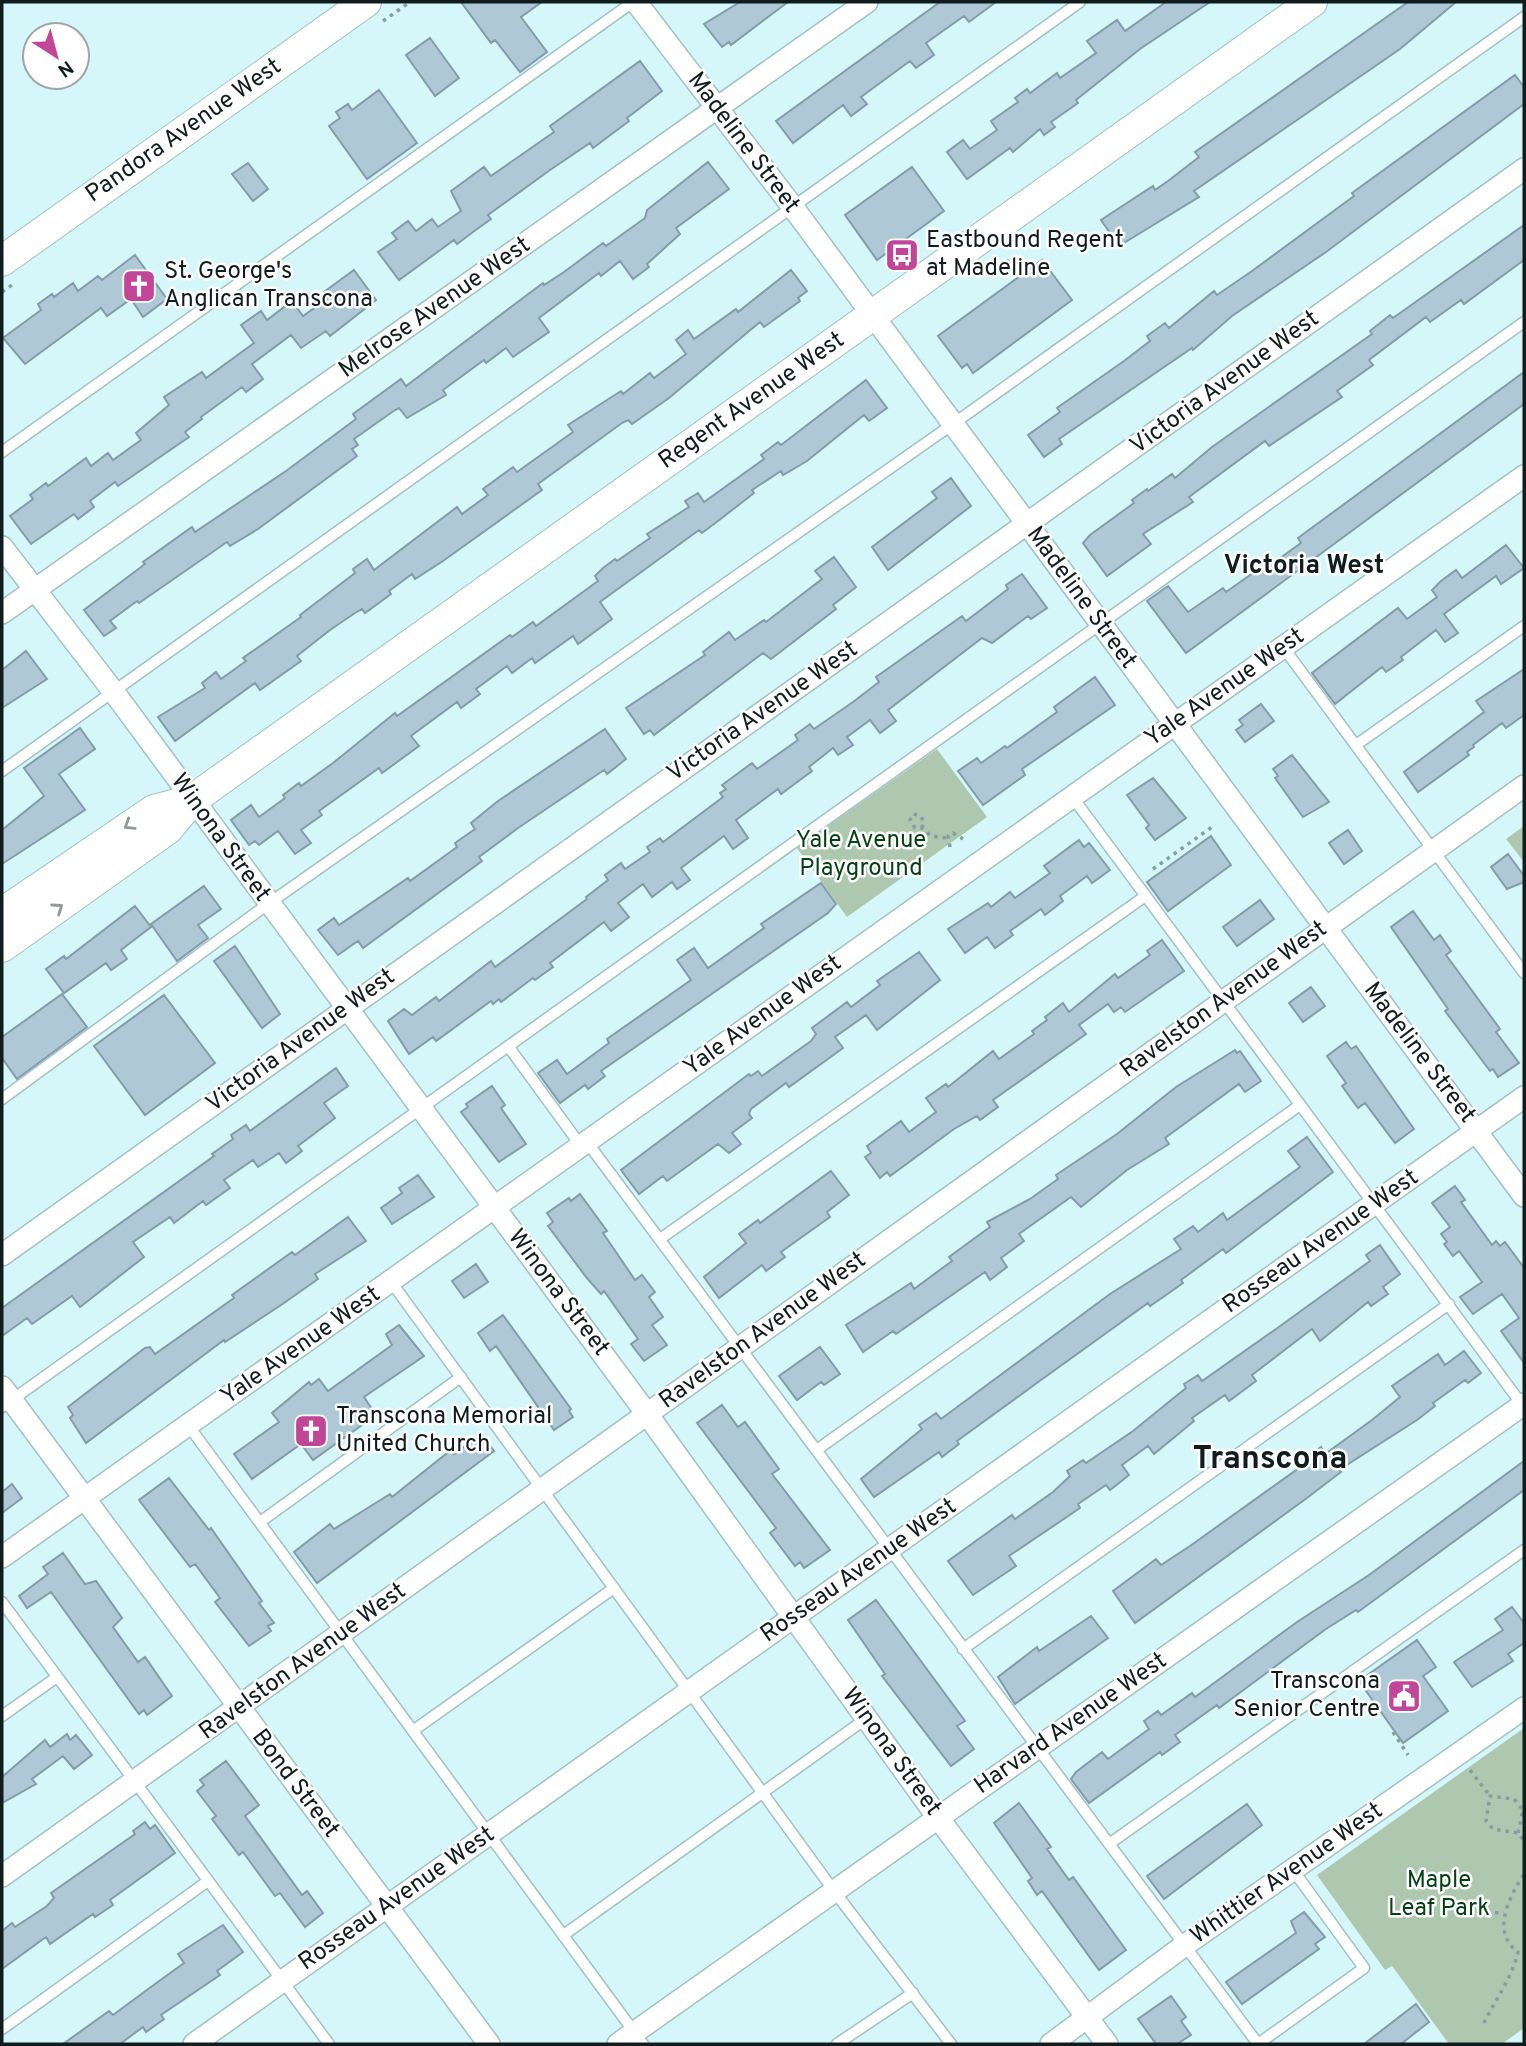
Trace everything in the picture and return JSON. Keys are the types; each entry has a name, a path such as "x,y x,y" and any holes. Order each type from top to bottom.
{"main road":[{"name":"Pandora Avenue West","path":"2,261 366,2"},
{"name":"Regent Avenue West","path":"2,947 168,829 192,800 1312,2"},
{"name":"Regent Avenue West","path":"2,913 153,810 192,800"}],"street":[{"name":"Madeline Street","path":"634,2 792,206 1524,1196"},
{"name":"Melrose Avenue West","path":"2,613 867,2"},
{"name":"Victoria Avenue West","path":"2,1255 1524,169"},
{"name":"Yale Avenue West","path":"2,1557 392,1283 1070,795 1524,476"},
{"name":"Winona Street","path":"2,547 113,691 345,1009 647,1414 939,1819 1107,2044"},
{"name":"Ravelston Avenue West","path":"2,1876 1524,786"},
{"name":"Rosseau Avenue West","path":"194,2044 1524,1097"},
{"name":"Bond Street","path":"5,1398 489,2044"},
{"name":"Harvard Avenue West","path":"632,2040 834,1891 1524,1406"},
{"name":"Whittier Avenue West","path":"1051,2044 1185,1945 1524,1708"}],"lane":[{"path":"2,452 634,2"},
{"path":"2,771 1080,2"},
{"path":"2,1099 268,904 953,424 1524,17"},
{"path":"5,1398 420,1109 1524,323"},
{"path":"1356,746 1524,626"},
{"path":"1283,647 1524,972"},
{"path":"1070,795 1524,1406"},
{"path":"660,1239 1144,897"},
{"path":"508,1046 660,1239 818,1449 889,1549 1258,2044 1364,1968 1293,1870"},
{"path":"818,1449 1300,1105"},
{"path":"392,1283 834,1891 951,2044"},
{"path":"963,1648 1449,1304"},
{"path":"260,1522 461,1377"},
{"path":"188,1425 565,1934 632,2040"},
{"path":"1109,1844 1524,1550"},
{"path":"414,1730 614,1588"},
{"path":"2,1602 330,2044"},
{"path":"2,1716 57,1677"},
{"path":"565,1934 867,1718"},
{"path":"2,2029 208,1881"},
{"path":"837,2044 913,1993"}],"path":[{"path":"1007,260 1018,277"},
{"path":"922,828 924,821 919,815 913,814 910,821 915,828 922,828 931,836 947,838 953,833 962,839"},
{"path":"1153,869 1212,827"},
{"path":"947,838 950,847"},
{"path":"1393,1732 1408,1755"},
{"path":"1458,1755 1490,1796 1514,1799 1523,1810 1518,1833"},
{"path":"1490,1796 1486,1821 1493,1829 1518,1833 1524,1841"},
{"path":"1518,1952 1512,1948 1505,1930 1503,1913 1524,1874"},
{"path":"1478,1912 1503,1913"},
{"path":"1484,2024 1500,1990 1514,1971 1518,1952 1524,1947"}],"green space":[{"name":"Yale Avenue Playground","path":"937,749 987,817 847,917 797,848"},
{"path":"1524,826 1524,862 1506,839"},
{"name":"Maple Leaf Park","path":"1524,1728 1524,2028 1502,2044 1449,2044 1392,1966 1385,1970 1317,1875"}],"building":[{"path":"461,2 542,2 521,17 547,52 520,72 495,40 491,43"},
{"path":"740,2 788,2 731,45 729,42 722,47 704,24"},
{"path":"940,2 996,2 969,22 964,16 926,43 934,55 916,68 910,61 861,97 867,104 851,116 843,105 793,143 776,121"},
{"path":"1166,2 1210,2 1140,49 1076,100 1078,103 1051,122 1055,127 1044,135 1040,129 1013,152 1010,148 967,179 947,152 963,140 970,149 997,130 991,121 1018,102 1015,98 1027,89 1030,93 1057,73 1060,78 1096,53 1087,41 1117,20 1125,31"},
{"path":"1408,2 1456,2 1400,49 1194,191 1199,197 1119,246 1101,220 1153,186 1155,190 1168,181 1199,157 1195,152"},
{"path":"430,38 459,78 435,96 406,55"},
{"path":"640,61 662,91 627,118 629,121 593,148 590,143 550,170 488,215 491,219 457,244 454,240 399,280 378,252 397,239 392,233 408,221 416,231 432,219 438,227 461,211 451,191 484,167 491,176 554,132 550,126"},
{"path":"1515,75 1524,87 1524,104 1326,252 1232,316 1193,350 1192,348 1059,439 1062,444 1044,457 1028,435 1060,412 1057,408 1150,341 1147,336 1165,323 1169,328 1214,291 1217,295 1252,271 1354,196 1352,193"},
{"path":"379,90 417,143 367,179 329,126 340,118 336,112 348,104 352,110"},
{"path":"708,162 729,189 676,228 680,234 647,264 649,267 633,279 620,261 601,276 599,273 539,318 549,332 513,357 506,348 486,363 484,360 443,390 446,395 407,418 399,408 395,410 354,439 358,445 352,449 357,456 258,529 230,546 227,542 139,603 137,601 110,621 116,628 104,636 84,610 145,564 143,562 192,527 195,532 286,471 356,419 353,414 401,379 406,386 543,283 544,285 564,272 603,243 606,246 645,218 647,210"},
{"path":"248,163 268,189 253,201 232,174"},
{"path":"912,167 944,211 877,260 845,215"},
{"path":"1524,225 1524,260 1464,304 1461,300 1430,322 1426,317 1369,360 1373,365 1337,391 1342,397 1269,446 1265,441 1189,497 1193,502 1143,534 1151,544 1107,576 1083,543 1090,535 1134,503 1132,500 1147,489 1148,491 1172,474 1175,478 1212,447 1372,334 1370,331 1390,315 1393,318"},
{"path":"135,255 167,299 143,317 131,299 107,316 101,308 25,364 3,338 41,310 38,304 52,294 54,297 73,283 78,291 98,276 102,280"},
{"path":"1042,260 1072,300 973,373 967,364 962,368 938,336"},
{"path":"354,270 376,300 330,336 326,331 301,348 291,335 252,364 263,379 246,392 242,387 185,432 189,437 118,486 115,482 90,501 94,507 78,519 74,514 31,544 10,516 33,499 30,495 46,483 48,486 86,458 91,466 108,453 113,460 141,440 136,433 169,405 164,397 202,372 206,378 254,343 241,325 261,311 267,320 292,301 303,316 328,298 324,292"},
{"path":"791,270 807,291 798,298 800,301 764,327 760,322 669,398 632,424 628,420 622,423 538,484 542,490 443,561 415,579 412,574 365,613 362,609 330,630 297,656 301,661 260,690 255,683 175,741 158,717 205,688 202,683 216,672 221,679 246,661 243,658 301,617 300,615 355,573 353,569 367,559 374,570 457,507 462,514 488,495 483,489 513,467 517,472 573,432 568,425 621,391 623,394 650,373 654,378 686,354 676,340 688,330 694,339 736,309 738,312"},
{"path":"1524,372 1524,404 1186,653 1147,601 1168,586 1188,612 1223,588 1226,592 1256,571 1258,574 1301,543 1298,538"},
{"path":"866,380 887,408 869,421 864,415 807,461 783,475 781,471 752,490 754,493 702,533 699,530 600,602 612,619 578,644 573,636 535,663 532,658 512,673 507,666 476,689 480,694 461,708 457,702 411,736 419,746 382,773 379,768 319,811 322,815 301,830 311,843 295,854 278,831 259,845 255,841 249,845 231,820 251,805 259,817 285,798 283,795 299,783 301,786 333,763 395,713 397,716 510,635 512,637 533,622 536,626 598,581 595,576 603,568 650,538 647,534 689,507 685,501 698,493 704,502 764,459 761,455 778,442 781,445"},
{"path":"951,478 971,506 888,570 872,547 937,498 932,492"},
{"path":"1506,545 1524,568 1501,584 1496,576 1444,614 1458,633 1445,642 1436,630 1401,657 1403,660 1386,672 1382,667 1335,704 1312,673 1398,608 1407,619 1437,597 1432,590 1441,581 1456,570 1462,578"},
{"path":"834,557 856,587 833,605 836,609 771,659 763,653 654,735 650,730 644,734 626,708 705,655 703,652 729,632 735,640 764,620 766,622 822,579 815,571"},
{"path":"1022,574 1047,608 1031,619 1028,616 992,643 982,638 888,710 896,721 880,733 870,720 847,737 853,745 838,755 833,748 809,767 812,771 781,794 778,789 736,820 748,838 733,849 724,836 681,868 690,880 677,889 672,882 652,897 643,884 618,903 629,917 611,931 604,922 550,963 553,967 535,980 533,978 501,1002 499,999 493,1004 491,1001 436,1041 433,1037 409,1054 388,1021 404,1009 412,1015 436,997 439,1001 491,961 495,967 587,899 586,897 608,880 605,875 621,863 625,869 650,852 647,847 660,838 663,842 723,797 720,793 726,789 722,785 752,763 757,769 798,740 795,735 810,724 814,729 853,702 879,682 876,677 962,616 966,621 1008,589 1006,585"},
{"path":"26,651 47,679 2,708 2,670"},
{"path":"1524,669 1524,715 1506,728 1502,723 1473,745 1467,752 1469,755 1418,792 1404,772 1484,712 1476,701"},
{"path":"1095,677 1115,705 1022,769 1025,775 983,805 958,771 977,758 981,763 1005,746 1007,748 1057,712 1054,707"},
{"path":"1261,704 1274,721 1245,742 1236,730 1243,725 1239,720"},
{"path":"80,728 95,749 59,774 85,810 2,864 2,830 44,796 24,768"},
{"path":"605,729 626,759 607,774 604,770 518,828 479,857 482,861 363,948 358,941 338,955 318,930 334,918 339,925 408,878 410,881 457,847 455,843 475,829 471,823 498,801"},
{"path":"1292,755 1329,802 1303,817 1275,778 1278,776 1273,769"},
{"path":"1153,778 1186,818 1155,840 1146,828 1149,825 1127,795"},
{"path":"1348,830 1362,851 1344,864 1329,843"},
{"path":"1211,836 1231,865 1168,911 1147,882"},
{"path":"1079,840 1084,847 1089,843 1110,870 1092,883 1087,876 1060,896 1063,901 1058,905 1045,915 1041,909 1010,931 1013,935 995,948 987,937 965,953 948,929 988,903 991,907 1010,892 1015,898 1050,873 1044,866"},
{"path":"1508,854 1524,876 1524,882 1507,889 1491,867"},
{"path":"821,883 836,904 828,913 601,1071 605,1076 588,1089 585,1085 560,1103 538,1073 557,1060 567,1074 609,1043 607,1039 691,980 677,960 694,948 708,968 764,928 761,924"},
{"path":"204,886 221,909 198,925 208,938 177,961 151,924"},
{"path":"1260,900 1274,919 1237,946 1223,927"},
{"path":"135,906 151,927 121,950 127,959 111,970 106,963 64,993 46,969 64,956 66,959"},
{"path":"1413,911 1434,940 1440,935 1451,951 1446,955 1500,1029 1496,1032 1519,1063 1498,1077 1493,1069 1490,1071 1445,1011 1448,1009 1391,927"},
{"path":"1162,940 1184,971 1125,1012 1121,1007 1114,1012 1108,1004 1079,1025 1086,1034 993,1100 998,1107 980,1120 977,1116 954,1129 890,1176 887,1172 880,1178 865,1157 871,1153 867,1146 901,1121 909,1132 936,1112 926,1098 946,1084 948,1087 993,1051 999,1059 1034,1034 1032,1031 1047,1020 1045,1017 1063,1003 1069,1012 1115,974 1118,978 1150,955 1147,951"},
{"path":"235,946 280,1014 262,1028 214,961"},
{"path":"919,952 940,980 877,1030 866,1015 835,1037 843,1048 789,1087 786,1083 751,1109 749,1114 752,1118 732,1133 741,1144 729,1153 718,1144 667,1181 663,1176 639,1194 621,1170 749,1074 751,1076 758,1071 762,1076 811,1041 816,1034 812,1028 847,1002 851,1007 880,985 877,981"},
{"path":"1311,987 1325,1006 1303,1022 1289,1003"},
{"path":"62,994 87,1027 17,1079 2,1058 2,1037"},
{"path":"164,995 215,1063 145,1115 94,1046"},
{"path":"1346,1042 1351,1049 1356,1046 1414,1129 1395,1143 1365,1103 1358,1108 1342,1086 1346,1083 1327,1056"},
{"path":"1235,1050 1237,1053 1240,1051 1261,1081 1245,1092 1239,1084 1165,1138 1169,1144 1127,1170 1081,1207 1071,1197 1019,1234 1024,1241 1001,1258 1007,1267 990,1280 985,1272 896,1334 893,1331 863,1352 846,1325 911,1283 914,1289 952,1261 949,1257 990,1227 987,1222 1030,1199 1058,1179 1056,1175 1117,1134 1176,1087"},
{"path":"336,1068 348,1086 324,1103 335,1118 298,1146 302,1151 286,1163 279,1153 258,1167 253,1160 224,1180 230,1188 206,1205 203,1201 174,1223 170,1217 133,1242 144,1257 80,1307 72,1296 32,1324 27,1318 2,1336 2,1308 214,1156 212,1154 233,1139 231,1135 246,1125 250,1131"},
{"path":"492,1086 505,1105 501,1108 526,1144 499,1162 461,1112 468,1107 466,1104"},
{"path":"1307,1137 1333,1172 1226,1253 1223,1249 1181,1280 1183,1283 1150,1306 1148,1303 957,1441 959,1444 942,1457 939,1452 874,1497 861,1479 922,1429 919,1425 936,1413 941,1419 1110,1294 1181,1249 1174,1239 1193,1226 1198,1232 1223,1213 1227,1220 1300,1167 1288,1151"},
{"path":"831,1171 849,1195 827,1212 830,1217 781,1252 785,1257 766,1271 762,1265 719,1298 704,1277 746,1243 739,1234 758,1220 760,1223"},
{"path":"418,1175 434,1197 392,1224 381,1208 402,1193 399,1188"},
{"path":"1455,1186 1465,1200 1461,1202 1492,1245 1496,1241 1500,1246 1505,1242 1524,1268 1524,1363 1501,1331 1519,1318 1502,1294 1473,1314 1460,1297 1482,1282 1459,1251 1453,1256 1444,1244 1447,1242 1441,1234 1450,1227 1432,1203"},
{"path":"580,1194 607,1231 603,1233 635,1280 642,1275 655,1292 649,1297 663,1317 652,1325 667,1345 644,1361 631,1344 638,1339 604,1291 601,1294 586,1277 548,1226 553,1222 547,1213"},
{"path":"348,1217 366,1241 315,1274 318,1279 225,1342 224,1340 86,1443 70,1418 73,1415 68,1407 145,1348 150,1347 155,1354 234,1298 232,1295 292,1252 295,1255"},
{"path":"1380,1245 1400,1274 1383,1287 1388,1294 1371,1306 1368,1302 1320,1341 1312,1329 1252,1375 1256,1381 1229,1401 1225,1395 1192,1418 1194,1421 1154,1454 1148,1446 1122,1465 1129,1475 1110,1490 1106,1485 1078,1504 1080,1508 1009,1556 1016,1566 973,1595 948,1561 1012,1515 1015,1519 1053,1492 1070,1476 1067,1471 1083,1460 1086,1463 1133,1431 1186,1388 1184,1384 1198,1375 1202,1381 1370,1261 1366,1255"},
{"path":"476,1264 488,1282 464,1298 452,1281"},
{"path":"503,1315 571,1409 569,1411 573,1417 554,1430 496,1346 490,1351 478,1333"},
{"name":"Transcona Memorial United Church","path":"399,1325 424,1356 364,1397 376,1415 313,1460 301,1444 252,1479 234,1454 279,1422 272,1413 309,1382 311,1385 319,1379 328,1391 392,1345 386,1334"},
{"path":"820,1347 840,1374 824,1385 821,1382 797,1400 779,1376"},
{"path":"1464,1351 1481,1373 1468,1383 1465,1380 1433,1403 1435,1406 1417,1420 1339,1470 1341,1472 1307,1498 1135,1623 1113,1591 1156,1559 1161,1565 1190,1546 1310,1460 1307,1457 1321,1447 1325,1454 1372,1420 1400,1397 1392,1386 1438,1354 1445,1365"},
{"path":"722,1405 738,1427 745,1422 779,1469 772,1474 830,1550 804,1568 800,1562 795,1566 770,1533 776,1528 697,1423"},
{"path":"482,1434 494,1451 317,1583 294,1552 330,1524 334,1529 390,1494 392,1497 451,1450 454,1454"},
{"path":"1524,1461 1524,1490 1358,1612 1356,1610 1326,1629 1219,1708 1217,1705 1175,1735 1180,1742 1162,1755 1160,1752 1089,1803 1071,1779 1102,1752 1108,1759 1149,1729 1144,1721 1158,1711 1161,1715 1192,1693 1195,1697 1297,1622 1369,1575"},
{"path":"169,1478 209,1530 211,1528 262,1601 259,1603 274,1623 268,1626 271,1631 249,1646 215,1602 220,1598 195,1564 190,1567 139,1500"},
{"path":"12,1484 22,1498 2,1513 2,1492"},
{"path":"63,1553 85,1584 96,1581 122,1618 113,1627 138,1662 145,1657 172,1696 147,1715 144,1710 139,1714 51,1592 27,1608 19,1596 48,1574 43,1567"},
{"path":"876,1600 965,1721 957,1726 974,1749 951,1766 882,1676 885,1674 848,1620"},
{"path":"1512,1607 1524,1623 1524,1643 1508,1654 1513,1661 1472,1687 1454,1662 1503,1630 1495,1619"},
{"path":"1091,1616 1108,1638 1015,1704 998,1677 1037,1647 1039,1651"},
{"name":"Transcona Senior Centre","path":"1417,1640 1436,1667 1423,1676 1448,1711 1403,1743 1359,1681"},
{"path":"67,1734 70,1740 76,1735 92,1755 74,1769 63,1756 32,1779 36,1784 2,1803 2,1777 45,1740 50,1747"},
{"path":"226,1761 259,1805 245,1816 302,1895 307,1891 323,1913 305,1927 280,1893 275,1896 243,1852 239,1855 212,1819 216,1816 197,1791 204,1785 200,1780"},
{"path":"1019,1803 1051,1847 1047,1849 1069,1880 1073,1877 1126,1950 1099,1970 1042,1891 1037,1895 1028,1881 1032,1878 994,1823"},
{"path":"1247,1804 1262,1825 1164,1899 1147,1876"},
{"path":"145,1822 150,1829 155,1825 175,1853 110,1900 113,1905 95,1917 93,1914 50,1944 46,1937 2,1969 2,1931 12,1923 15,1927 47,1906 54,1898 51,1893 135,1834 133,1831"},
{"path":"1304,1912 1325,1937 1315,1944 1319,1949 1242,2004 1226,1982 1296,1933 1291,1921"},
{"path":"223,1925 243,1952 217,1971 220,1975 161,2015 164,2019 146,2032 143,2027 120,2044 63,2044 109,2011 113,2015 184,1963 178,1954"},
{"path":"1171,1996 1186,2017 1181,2021 1191,2035 1177,2044 1156,2044 1138,2019"},
{"path":"1416,2004 1429,2022 1401,2044 1364,2044"}],"place":[{"name":"Eastbound Regent at Madeline","path":"902,255"},
{"name":"St. George's Anglican Transcona","path":"139,286"},
{"name":"Transcona Memorial United Church","path":"311,1431"},
{"name":"Transcona Senior Centre","path":"1404,1696"}],"district":[{"name":"Victoria West","path":"1304,566"},
{"name":"Transcona","path":"1270,1460"}]}
